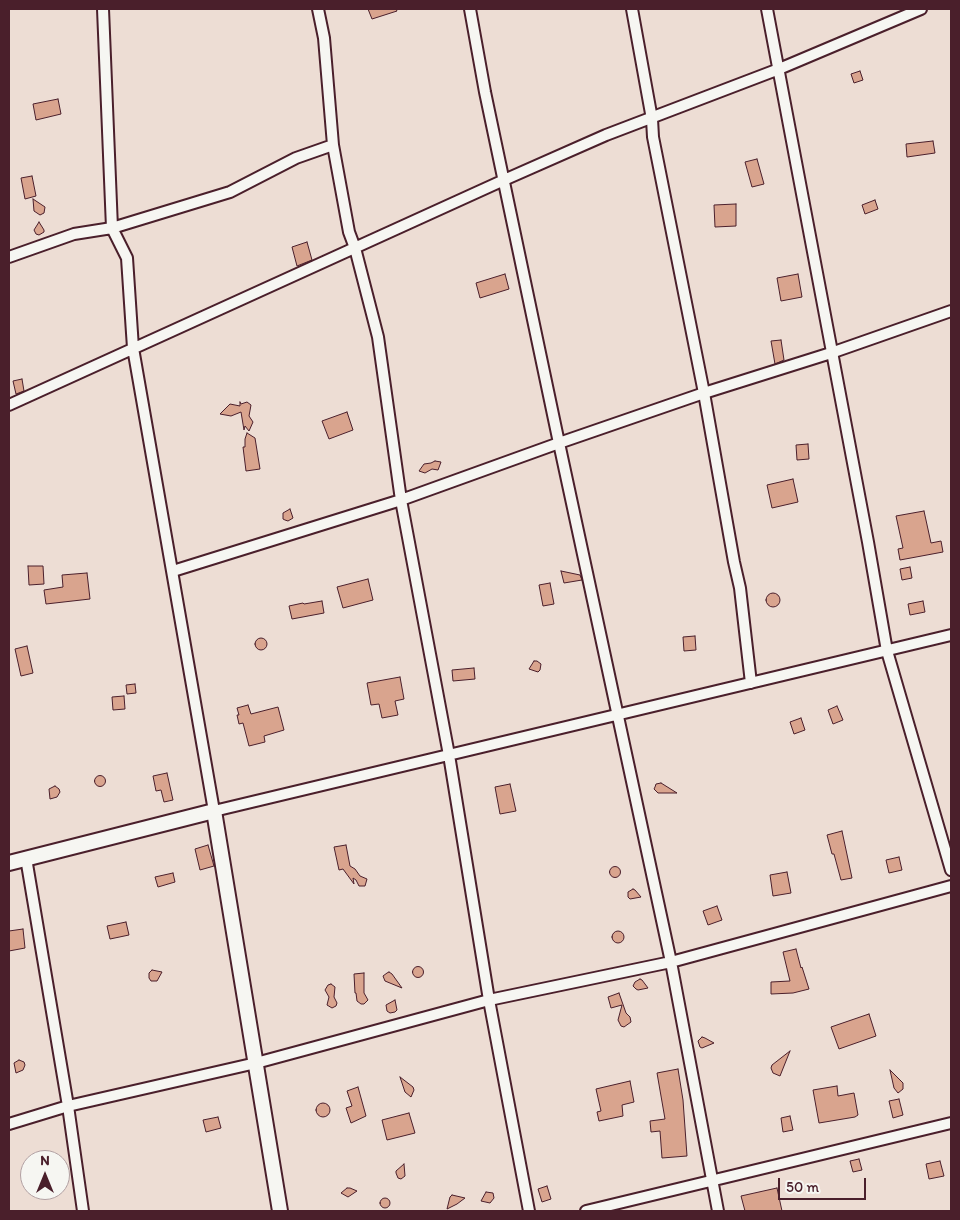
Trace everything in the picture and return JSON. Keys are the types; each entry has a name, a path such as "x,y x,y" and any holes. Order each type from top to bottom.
{"street":[{"path":"103,9 112,228 127,258 133,348 214,811 280,1211"},
{"path":"318,9 324,38 333,145 349,232 355,248 378,337 401,500 449,755 489,1000 528,1211"},
{"path":"470,9 485,92 558,443 670,962 718,1211"},
{"path":"632,9 652,119 653,137 704,393 740,588 751,683"},
{"path":"767,9 780,69 831,352 866,532 886,651 951,870"},
{"path":"9,405 606,135 780,69 921,9"},
{"path":"9,257 74,234 112,228 230,192 296,158 333,145"},
{"path":"173,571 401,500 558,443 951,311"},
{"path":"9,863 214,811 951,635"},
{"path":"26,858 84,1211"},
{"path":"9,1124 68,1106 256,1063 489,1000 670,962 951,886"},
{"path":"586,1211 951,1123"}],"building":[{"path":"368,9 396,9 397,11 372,19"},
{"path":"860,71 863,80 854,83 851,74"},
{"path":"58,99 61,114 36,120 33,104"},
{"path":"933,141 935,153 907,157 906,144"},
{"path":"757,159 764,184 752,187 745,162"},
{"path":"32,176 36,196 25,199 21,178"},
{"path":"33,199 45,207 44,213 40,215 34,211"},
{"path":"875,200 878,209 865,214 862,205"},
{"path":"736,204 736,226 715,227 714,205"},
{"path":"39,222 44,232 39,235 34,230"},
{"path":"307,242 312,260 297,266 292,247"},
{"path":"505,274 509,289 480,298 476,283"},
{"path":"798,274 802,297 781,301 777,278"},
{"path":"781,340 784,360 775,364 771,341"},
{"path":"22,379 24,391 16,394 13,381"},
{"path":"240,402 241,404 247,402 251,405 249,416 253,422 249,431 245,426 244,430 241,412 231,416 220,414 230,404 240,406"},
{"path":"347,412 353,430 329,439 322,421"},
{"path":"247,433 255,438 260,469 246,471 243,447 245,447"},
{"path":"808,444 809,459 797,460 796,445"},
{"path":"435,461 441,462 438,470 432,469 425,473 419,471 424,464"},
{"path":"793,479 798,502 772,508 767,485"},
{"path":"290,509 293,518 288,521 283,519 283,513"},
{"path":"924,511 931,543 941,541 943,552 900,560 898,549 903,548 896,516"},
{"path":"28,566 43,566 44,584 29,585"},
{"path":"910,567 912,578 902,580 900,569"},
{"path":"561,571 580,575 582,580 564,583"},
{"path":"87,573 90,599 46,604 44,590 63,587 62,575"},
{"path":"368,579 373,600 343,608 337,587"},
{"path":"550,583 554,604 543,606 539,585"},
{"path":"770,593 776,593 780,600 776,607 770,607 766,603 766,597"},
{"path":"322,601 324,613 292,619 289,606"},
{"path":"923,601 925,612 910,615 908,604"},
{"path":"695,636 696,650 684,651 683,637"},
{"path":"259,638 263,638 267,644 263,650 259,650 255,646 255,642"},
{"path":"27,646 33,673 21,676 15,649"},
{"path":"534,661 541,664 538,672 529,669"},
{"path":"474,668 475,679 453,681 452,670"},
{"path":"400,677 404,699 395,701 398,715 382,718 379,704 371,705 367,683"},
{"path":"135,684 136,693 127,694 126,685"},
{"path":"124,696 125,709 113,710 112,697"},
{"path":"248,705 251,714 278,707 284,730 264,736 265,742 249,746 243,723 239,724 237,715 239,715 237,708"},
{"path":"837,706 843,720 833,724 828,710"},
{"path":"801,718 805,730 794,734 790,722"},
{"path":"167,773 173,800 164,802 161,790 156,791 153,776"},
{"path":"100,775 106,781 100,787 94,781"},
{"path":"661,783 677,793 658,793 654,789 656,784"},
{"path":"510,784 516,811 500,814 495,787"},
{"path":"55,786 60,792 57,797 50,799 49,789"},
{"path":"842,831 852,878 841,880 827,835"},
{"path":"208,845 214,866 200,870 195,849"},
{"path":"346,845 350,866 360,876 367,879 365,886 359,886 353,878 354,884 343,869 339,870 334,847"},
{"path":"899,857 902,870 889,873 886,860"},
{"path":"613,867 617,867 620,872 619,876 613,877 610,874 610,870"},
{"path":"787,872 791,893 773,896 770,875"},
{"path":"173,873 175,882 158,887 155,877"},
{"path":"633,889 641,897 630,899 628,897 628,892"},
{"path":"717,906 722,920 708,925 703,911"},
{"path":"126,922 129,935 110,939 107,926"},
{"path":"23,929 25,948 9,951 9,931"},
{"path":"618,931 624,937 618,943 612,937"},
{"path":"796,949 809,989 793,993 771,994 771,982 790,981 783,952"},
{"path":"416,967 420,967 423,972 422,976 416,977 413,974 413,970"},
{"path":"152,970 162,972 157,981 151,981 149,978 149,973"},
{"path":"389,972 402,988 385,981 383,976"},
{"path":"364,973 364,993 368,1000 361,1004 357,1001 355,993 354,974"},
{"path":"640,979 648,988 638,990 633,986"},
{"path":"331,984 335,987 334,997 337,1003 332,1008 327,1005 329,997 325,990"},
{"path":"619,993 631,1022 624,1027 621,1026 618,1020 622,1005 611,1008 608,997"},
{"path":"395,1000 397,1010 390,1013 387,1011 386,1005"},
{"path":"869,1014 876,1036 839,1049 831,1027"},
{"path":"702,1037 714,1043 702,1048 700,1047 698,1041"},
{"path":"790,1051 780,1076 773,1073 772,1065"},
{"path":"19,1060 24,1062 25,1065 23,1070 16,1073 14,1063"},
{"path":"678,1069 683,1100 687,1156 662,1158 660,1131 651,1132 650,1121 665,1119 657,1073"},
{"path":"890,1070 903,1083 903,1089 898,1093 894,1088"},
{"path":"400,1077 413,1087 414,1090 411,1097 405,1092"},
{"path":"630,1081 634,1102 622,1105 623,1116 599,1121 597,1112 601,1111 596,1089"},
{"path":"837,1086 838,1096 854,1093 858,1115 819,1123 813,1090"},
{"path":"358,1087 366,1116 351,1123 346,1108 352,1106 347,1091"},
{"path":"899,1099 903,1115 893,1118 889,1101"},
{"path":"320,1103 326,1103 330,1110 326,1117 320,1117 316,1113 316,1107"},
{"path":"409,1113 415,1133 387,1140 382,1120"},
{"path":"790,1116 793,1130 783,1132 781,1118"},
{"path":"218,1117 221,1128 206,1132 203,1120"},
{"path":"859,1159 862,1170 853,1172 850,1161"},
{"path":"940,1161 944,1176 929,1179 926,1164"},
{"path":"404,1164 405,1176 401,1179 398,1178 396,1171"},
{"path":"547,1186 551,1199 542,1202 538,1189"},
{"path":"347,1188 357,1191 348,1197 341,1193"},
{"path":"777,1188 782,1211 745,1211 741,1196"},
{"path":"486,1192 493,1193 494,1198 490,1203 481,1201"},
{"path":"452,1195 465,1198 447,1209 450,1197"},
{"path":"383,1198 387,1198 390,1203 389,1207 383,1208 380,1205 380,1201"}]}
